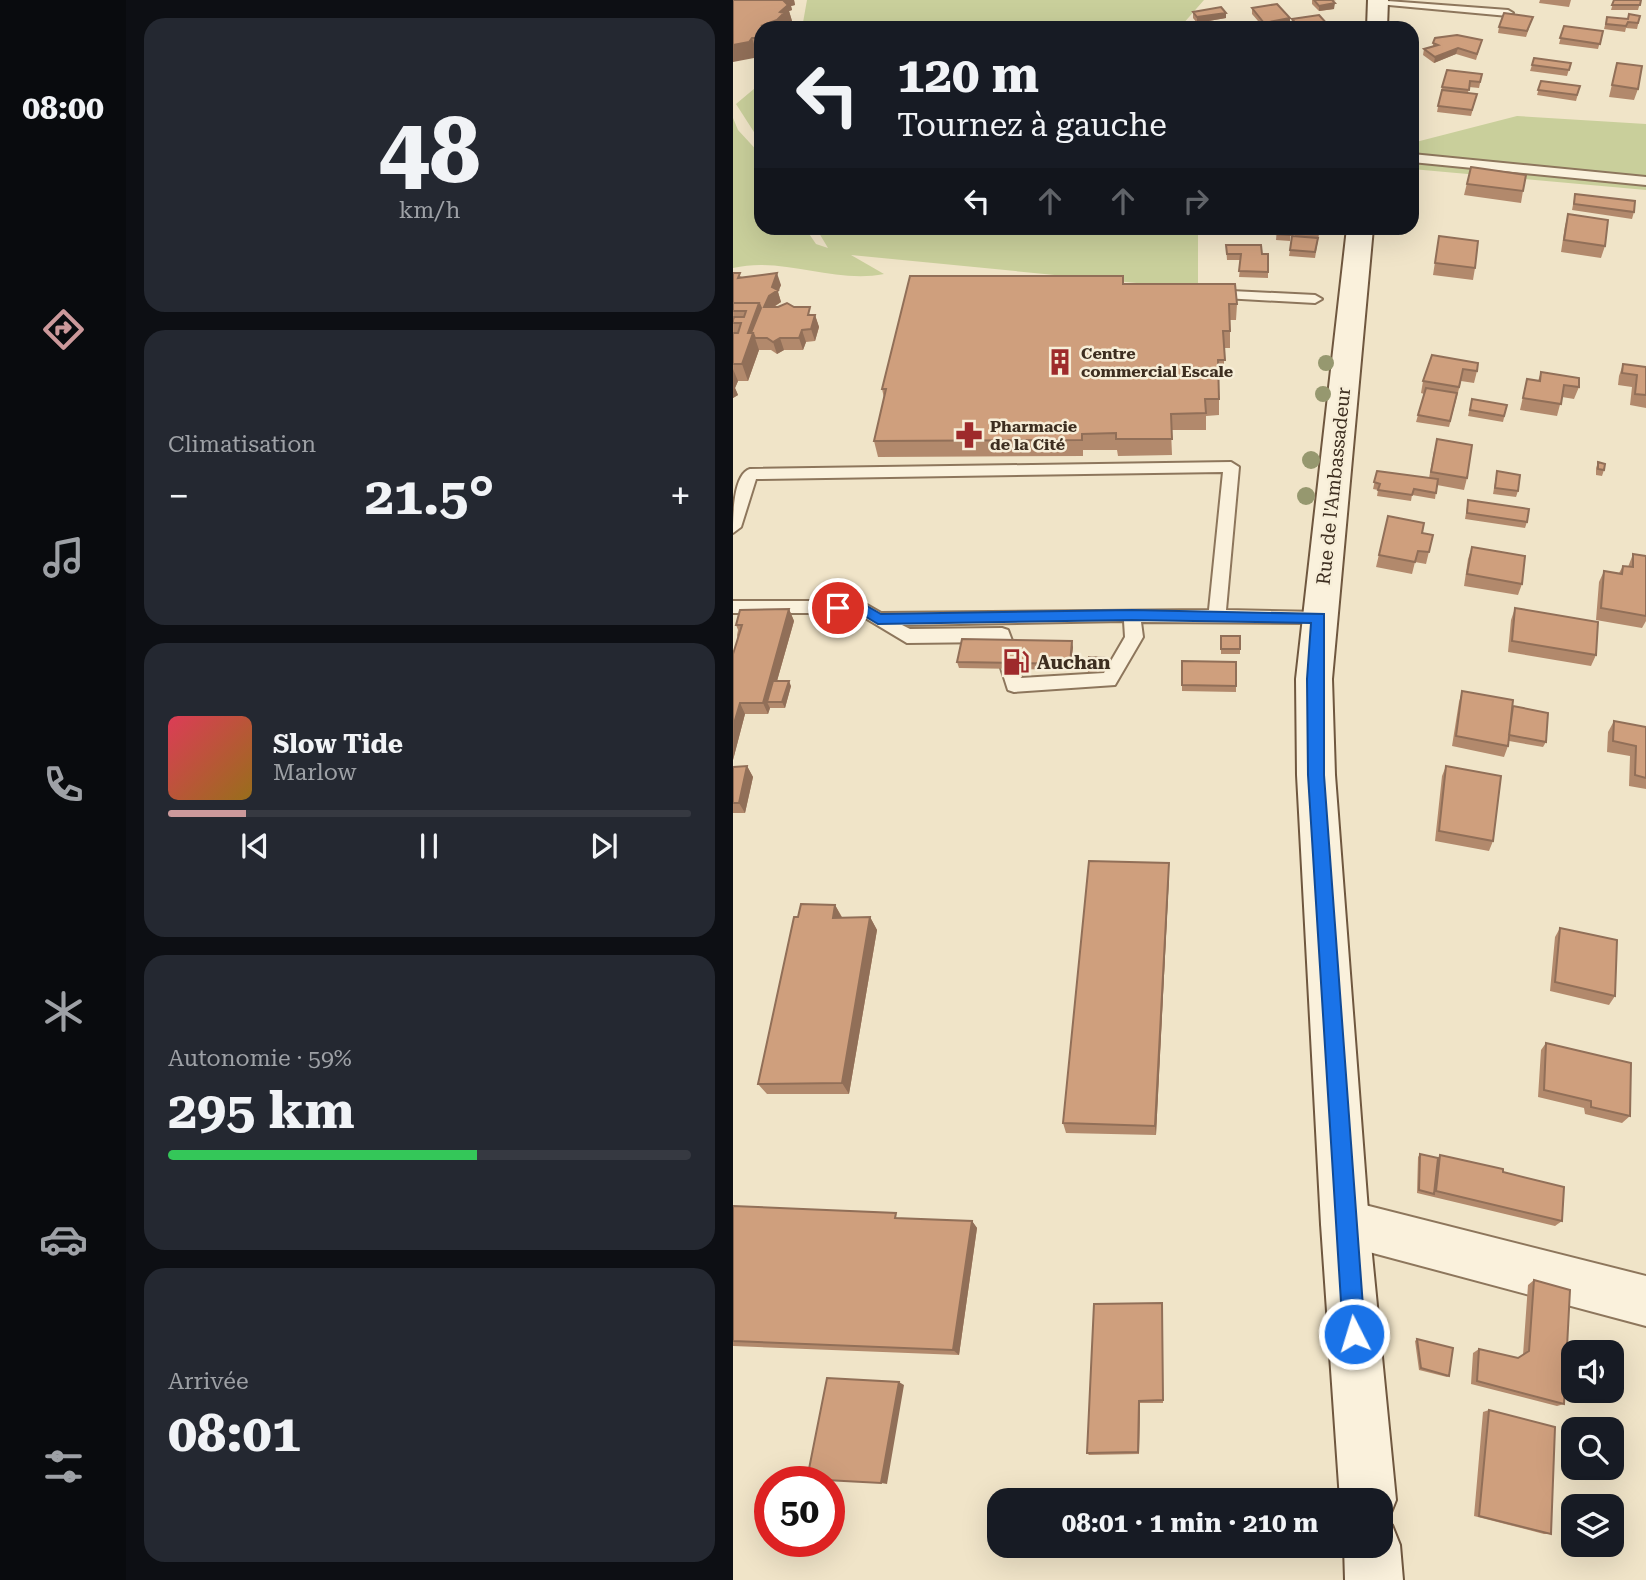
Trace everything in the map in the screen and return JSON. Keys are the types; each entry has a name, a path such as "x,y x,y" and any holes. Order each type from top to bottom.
{"main road":[{"path":"1377,21 1378,0"},
{"name":"Rue de l'Ambassadeur","path":"1359,235 1314,679 1316,775 1345,1224 1367,1488"},
{"path":"1345,1224 1646,1301"},
{"path":"1373,1558 1375,1580"}],"lane":[{"path":"1378,0 1508,13"},
{"path":"1419,159 1646,181"},
{"path":"1209,294 1315,299"},
{"path":"733,527 750,474 1231,467 1217,616"},
{"path":"733,607 860,607 907,636 1002,635 1005,646"},
{"path":"878,619 1132,615 1319,618"},
{"path":"1010,668 1015,685 1109,680 1134,637 1132,615"}],"green space":[{"path":"807,0 1204,0 1186,21 803,21"},
{"path":"754,89 754,132 736,104"},
{"path":"1517,116 1646,124 1646,190 1419,170 1419,141"},
{"path":"733,118 738,130 754,147 754,235 810,235 816,244 828,248 820,235 1198,235 1198,289 851,255 884,274 846,276 771,265 733,268"}],"building":[{"path":"733,0 783,0 788,5 780,12 784,13 777,20 754,21 754,38 749,42 733,45"},
{"path":"1314,0 1332,0 1335,3 1319,6"},
{"path":"1614,0 1641,0 1640,5 1612,5"},
{"path":"1277,4 1290,18 1262,21 1252,8"},
{"path":"1221,7 1226,13 1197,17 1193,12"},
{"path":"1504,13 1533,17 1527,31 1499,27"},
{"path":"1629,14 1640,16 1638,23 1628,22 1626,26 1606,24 1607,17 1628,19"},
{"path":"1319,15 1324,21 1294,21 1292,19"},
{"path":"1564,26 1603,31 1600,44 1560,38"},
{"path":"1457,35 1482,40 1477,54 1458,48 1435,57 1424,49 1438,45 1433,43 1435,38"},
{"path":"1534,58 1571,63 1569,70 1532,65"},
{"path":"1617,63 1642,66 1638,89 1612,85"},
{"path":"1447,70 1482,74 1480,82 1470,81 1469,90 1442,87"},
{"path":"1541,81 1580,86 1577,95 1538,90"},
{"path":"1442,90 1477,94 1472,110 1438,106"},
{"path":"1471,167 1526,175 1523,191 1467,184"},
{"path":"1575,194 1635,201 1634,212 1574,204"},
{"path":"1568,214 1608,220 1605,246 1564,240"},
{"path":"1292,236 1318,238 1315,252 1290,250"},
{"path":"1439,236 1478,241 1475,268 1435,263"},
{"path":"1226,245 1261,245 1262,254 1268,254 1268,272 1239,271 1241,254 1227,254"},
{"path":"733,273 740,273 738,278 777,273 772,287 778,290 769,296 764,307 778,307 787,303 794,307 810,307 808,315 815,315 811,329 802,330 799,338 780,338 773,342 767,338 755,338 751,333 761,308 759,303 733,303"},
{"name":"Centre commercial Escale","path":"910,276 1123,276 1123,284 1235,284 1237,304 1229,304 1230,331 1223,331 1225,360 1218,360 1219,399 1205,399 1206,413 1171,414 1172,439 1116,439 1116,433 1082,434 1082,440 874,441 886,389 882,389"},
{"path":"733,303 759,303 748,333 753,333 742,364 733,364 733,333 738,333 741,323 733,323 733,320 734,317 744,317 746,311 733,311"},
{"path":"1432,355 1478,363 1477,371 1463,369 1459,387 1423,381"},
{"path":"1623,364 1646,367 1646,395 1635,394 1637,375 1622,373"},
{"path":"1541,372 1579,378 1579,387 1564,385 1561,404 1523,398 1527,379 1540,381"},
{"path":"1426,388 1457,393 1450,421 1418,415"},
{"path":"1472,399 1507,405 1504,416 1470,410"},
{"path":"1437,439 1472,445 1467,478 1431,472"},
{"path":"1598,462 1605,464 1604,470 1598,469"},
{"path":"1377,471 1438,479 1436,493 1414,489 1412,495 1378,490 1380,484 1374,482"},
{"path":"1497,471 1520,475 1518,491 1495,488"},
{"path":"1468,500 1529,509 1527,522 1467,513"},
{"path":"1388,516 1424,523 1422,533 1433,535 1429,552 1418,551 1415,562 1379,555"},
{"path":"1472,547 1525,556 1522,584 1467,574"},
{"path":"1633,554 1646,556 1646,616 1601,608 1604,571 1622,574 1623,566 1633,567"},
{"path":"1515,608 1598,622 1596,655 1512,641"},
{"path":"789,609 763,703 740,703 733,727 733,654 742,625 736,625 740,610"},
{"path":"1221,636 1240,636 1240,649 1221,649"},
{"name":"Auchan","path":"962,639 1072,641 1070,664 957,662"},
{"path":"1089,657 1106,658 1105,666 1087,666"},
{"path":"1182,661 1236,662 1236,686 1182,685"},
{"path":"773,681 789,681 782,702 767,702"},
{"path":"1462,691 1513,700 1508,746 1456,736"},
{"path":"1513,706 1548,713 1546,742 1509,735"},
{"path":"1614,721 1646,727 1646,778 1635,775 1636,746 1613,741"},
{"path":"747,766 739,803 733,803 733,767"},
{"path":"1446,766 1501,776 1493,841 1439,831"},
{"path":"1089,861 1169,863 1155,1126 1063,1123"},
{"path":"801,904 835,905 833,918 870,917 842,1083 758,1084 794,917 798,917"},
{"path":"1560,928 1617,940 1615,996 1555,982"},
{"path":"1546,1043 1631,1063 1630,1116 1591,1107 1591,1101 1544,1090"},
{"path":"1420,1154 1438,1158 1434,1194 1419,1190"},
{"path":"1440,1155 1503,1169 1503,1172 1564,1187 1562,1221 1436,1191"},
{"path":"733,1206 896,1213 895,1218 972,1221 953,1350 733,1341"},
{"path":"1534,1280 1570,1290 1567,1340 1561,1340 1561,1403 1564,1404 1477,1381 1479,1349 1518,1358 1529,1351"},
{"path":"1162,1303 1163,1400 1139,1401 1138,1452 1087,1453 1094,1304"},
{"path":"1417,1339 1453,1348 1449,1376 1421,1368"},
{"path":"827,1378 899,1382 881,1483 845,1481 845,1466 810,1466"},
{"path":"1489,1410 1555,1427 1551,1534 1479,1516"}],"place":[{"name":"Centre commercial Escale","path":"1060,362"},
{"name":"Pharmacie de la Cité","path":"969,435"},
{"name":"Auchan","path":"1016,662"}],"route":[{"path":"838,608 860,607 878,619 1132,615 1319,618 1314,679 1316,775 1354,1334"}]}
